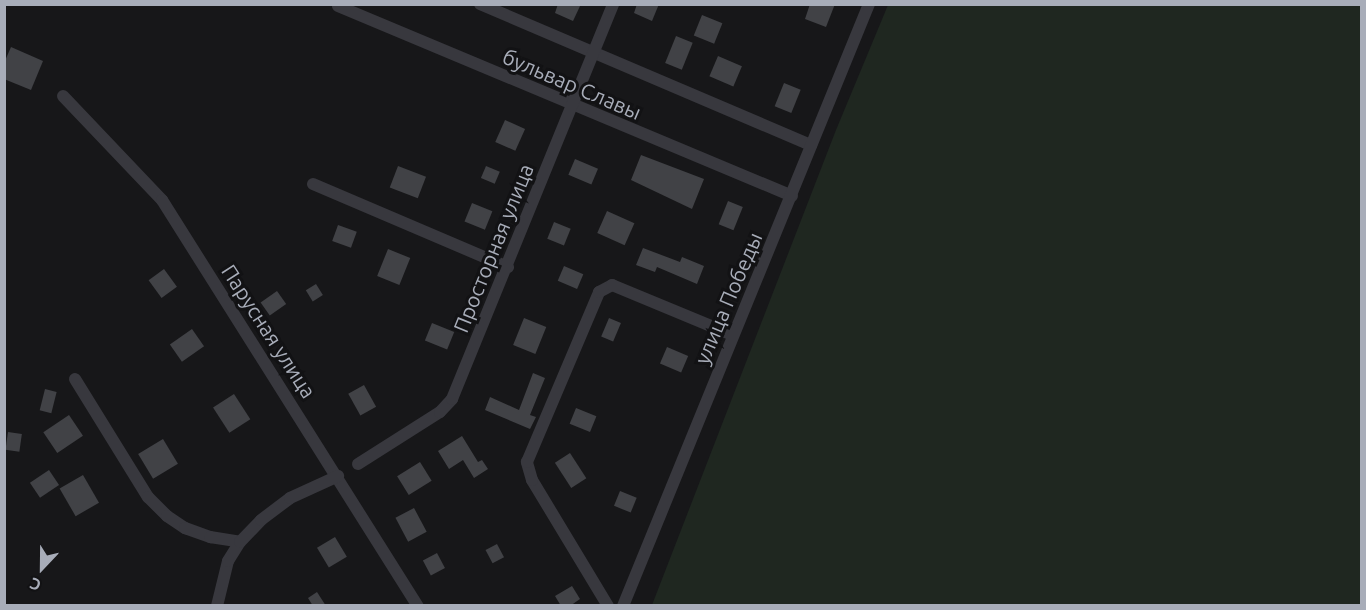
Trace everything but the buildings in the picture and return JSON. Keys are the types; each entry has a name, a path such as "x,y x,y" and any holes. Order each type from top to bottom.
{"street":[{"name":"бульвар Славы","path":"480,4 811,145"},
{"name":"Просторная улица","path":"358,464 440,412 452,399 508,267 613,4"},
{"name":"улица Победы","path":"623,606 869,4"},
{"name":"бульвар Славы","path":"338,6 572,106 792,196"},
{"name":"Парусная улица","path":"63,96 162,200 418,606"},
{"path":"313,184 508,267"},
{"path":"608,606 532,480 527,462 599,292 612,285 733,335"},
{"path":"75,379 148,497 167,516 193,531 210,537 240,542"},
{"path":"217,606 228,561 240,542 261,520 290,498 338,476"}],"shaded area":[{"path":"888,5 1361,5 1361,605 652,605 836,130"}]}
